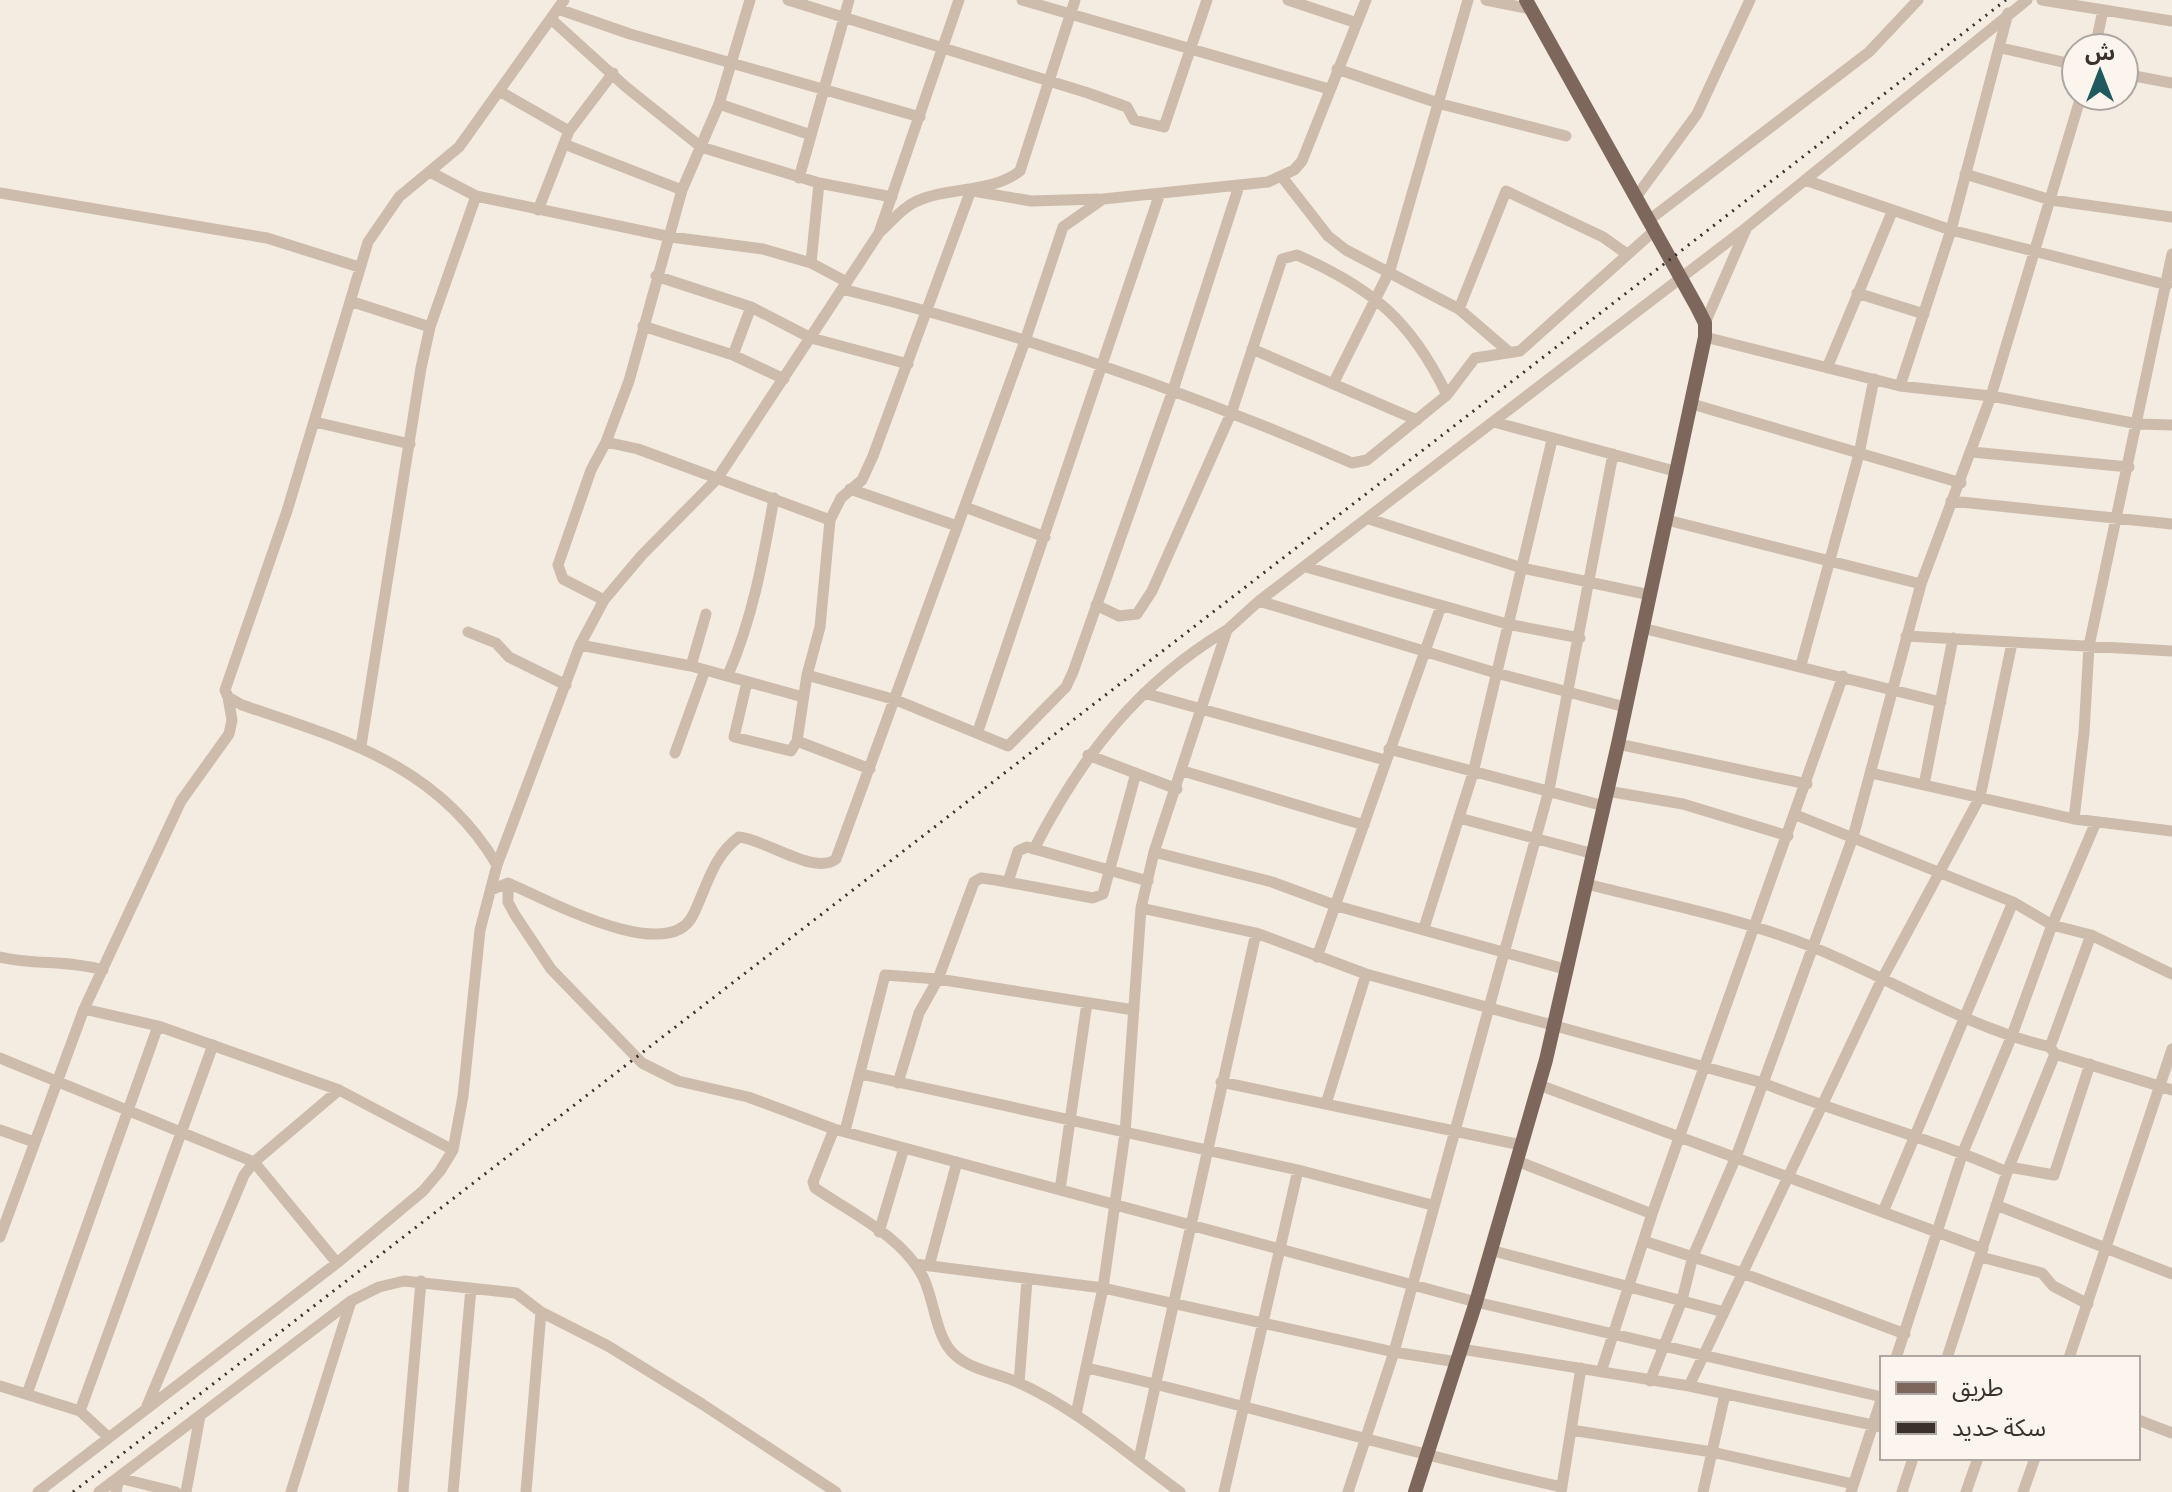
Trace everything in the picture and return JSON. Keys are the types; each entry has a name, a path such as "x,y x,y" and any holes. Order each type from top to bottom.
{"main road":[{"path":"1415,1492 1476,1302 1554,1027 1678,472 1705,330 1681,277 1528,5"}],"street":[{"path":"604,600 563,579 558,565 591,470 606,442 629,381 682,190 719,104 750,0"},
{"path":"788,0 1127,107 1134,120 1164,127 1207,0"},
{"path":"799,178 849,0"},
{"path":"38,1492 107,1436 337,1263 423,1191 453,1150 463,1096 480,930 497,865 580,645 604,600 642,555 717,479 879,233 959,0"},
{"path":"1022,0 1329,89"},
{"path":"879,233 911,203 937,194 1002,181 1020,171 1075,0"},
{"path":"1288,0 1357,23"},
{"path":"968,190 1031,201 1103,199 1159,196 1282,177 1302,161 1366,0"},
{"path":"1333,384 1390,270 1441,104 1468,0"},
{"path":"1486,0 1528,5"},
{"path":"1636,197 1697,114 1750,0"},
{"path":"430,172 476,196 671,237 763,249 811,263 845,286 1173,390 1232,411 1352,463 1367,460 1447,395 1475,358 1520,351 1627,254 1652,225 1869,52 1918,0"},
{"path":"1034,849 1066,787 1088,755 1144,693 1227,630 1259,601 1746,228 2027,0"},
{"path":"2042,0 2172,21"},
{"path":"558,9 920,117"},
{"path":"558,9 613,73 701,147 799,178 892,197"},
{"path":"0,1237 84,1009 181,801 229,734 232,720 225,690 227,675 315,422 353,302 359,267 368,242 399,197 459,147 558,9"},
{"path":"2098,32 2103,10"},
{"path":"1900,386 1951,230 2008,13"},
{"path":"2001,48 2060,61"},
{"path":"1337,69 1441,104 1566,136"},
{"path":"538,210 569,131 613,73"},
{"path":"2140,77 2172,83"},
{"path":"499,91 569,131"},
{"path":"719,104 811,135"},
{"path":"1650,1381 1682,1300 1693,1256 1736,1157 1853,837 1921,584 1991,396 2076,112"},
{"path":"564,144 682,190"},
{"path":"1965,174 2051,200 2172,217"},
{"path":"1282,177 1328,236 1346,250 1390,270 1459,309 1509,352"},
{"path":"1805,180 1951,230 2167,285"},
{"path":"811,263 819,183"},
{"path":"807,675 896,700 978,731 1008,746 1066,687 1173,390 1239,186"},
{"path":"747,682 734,737 789,752 797,741 807,675 822,618 830,520 841,498 862,480 873,456 968,190"},
{"path":"1459,309 1506,191 1603,237 1627,254"},
{"path":"0,193 267,238 359,267"},
{"path":"361,746 430,327 476,196"},
{"path":"978,731 1159,196"},
{"path":"491,890 508,883 620,930 664,935 685,926 692,918 712,867 739,837 809,862 831,863 896,700 1063,227 1103,199"},
{"path":"1827,368 1892,212"},
{"path":"1746,228 1705,330 1827,368 1900,386 1991,396 2138,424 2172,425"},
{"path":"2074,819 2089,646 2167,307 2172,254"},
{"path":"1096,605 1119,616 1137,614 1159,577 1232,411 1282,259 1297,255 1344,276 1375,300 1414,335 1447,395"},
{"path":"656,276 751,307 811,338 908,364"},
{"path":"1857,293 1924,314"},
{"path":"353,302 430,327"},
{"path":"733,355 751,307"},
{"path":"643,326 733,355 784,379"},
{"path":"1252,349 1417,420"},
{"path":"1801,665 1859,454 1874,379"},
{"path":"1692,404 1961,483"},
{"path":"315,422 410,444"},
{"path":"1494,422 1678,472"},
{"path":"1424,928 1473,773 1552,440"},
{"path":"606,442 830,520"},
{"path":"1972,452 2129,467"},
{"path":"1348,1492 1394,1352 1432,1205 1549,790 1613,454"},
{"path":"850,489 957,526"},
{"path":"728,675 751,617 774,498"},
{"path":"1951,501 2118,521 2172,524"},
{"path":"965,507 1045,537"},
{"path":"1369,519 1522,568 1650,595"},
{"path":"1667,520 1921,584"},
{"path":"1306,567 1507,624 1580,638"},
{"path":"1259,601 1496,673 1625,707"},
{"path":"1317,957 1441,606"},
{"path":"691,666 706,614"},
{"path":"1642,628 1941,702"},
{"path":"1076,1414 1103,1288 1125,1133 1141,908 1154,852 1227,630"},
{"path":"468,632 496,643 509,657 566,685"},
{"path":"1906,636 2172,651"},
{"path":"1924,785 1953,638"},
{"path":"1689,1386 1881,981 1980,797 2012,643"},
{"path":"580,645 691,666 803,697"},
{"path":"675,753 705,670"},
{"path":"1601,1372 1652,1214 1843,676"},
{"path":"1144,693 1202,712 1549,790 1683,804 1788,836"},
{"path":"228,697 361,746 420,781 476,829 497,865"},
{"path":"797,741 870,769"},
{"path":"1618,744 1807,784"},
{"path":"1088,755 1177,789"},
{"path":"1183,771 1364,825"},
{"path":"898,1083 919,1013 938,979 974,882 981,878 1098,897 1103,894 1136,773"},
{"path":"1871,773 2074,819 2172,831"},
{"path":"1796,815 2013,902 2052,925 2091,935 2172,974"},
{"path":"1459,818 1594,854"},
{"path":"1897,1356 1963,1152 2096,822"},
{"path":"1008,882 1018,851 1027,847 1148,881"},
{"path":"1154,852 1272,882 1337,906 1505,950 1568,970"},
{"path":"508,883 508,902 551,969 642,1063 678,1081 748,1097 839,1130 1279,1251 1476,1302 1880,1397"},
{"path":"1587,884 1755,927 1811,946 1881,981 2011,1038 2172,1090"},
{"path":"1883,1212 2013,902"},
{"path":"1141,908 1256,933 1366,974 1763,1083 1822,1107 1963,1152 2008,1170 2054,1175 2090,1064"},
{"path":"1139,1459 1256,933"},
{"path":"1948,1356 1996,1205 2053,1051 2091,935"},
{"path":"0,957 24,962 77,962 103,970"},
{"path":"1326,1104 1366,974"},
{"path":"1134,1010 938,979 885,975 861,1074 839,1130 813,1182 815,1188 879,1232 915,1264 924,1278 949,1349 959,1358 1019,1383 1076,1414 1180,1492"},
{"path":"1060,1190 1067,1121 1087,1003"},
{"path":"84,1009 158,1026 339,1090 453,1150"},
{"path":"27,1394 158,1026"},
{"path":"80,1411 213,1045"},
{"path":"2070,1356 2109,1247 2172,1049"},
{"path":"0,1058 57,1078 254,1162 337,1263"},
{"path":"861,1074 1298,1170 1432,1205"},
{"path":"1221,1082 1521,1145"},
{"path":"1539,1085 2042,1273 2053,1286 2088,1304"},
{"path":"147,1406 244,1175 254,1162 339,1090"},
{"path":"0,1130 34,1142"},
{"path":"879,1232 904,1148"},
{"path":"1517,1161 1652,1214"},
{"path":"929,1266 957,1162"},
{"path":"1224,1492 1298,1170"},
{"path":"1996,1205 2172,1274"},
{"path":"1644,1241 1742,1273 1905,1334"},
{"path":"1490,1250 1724,1312"},
{"path":"915,1264 1103,1288 1394,1352 1581,1368 1689,1386 1877,1426 1852,1488 1712,1452 1571,1430"},
{"path":"1019,1383 1027,1280"},
{"path":"403,1492 421,1281"},
{"path":"99,1492 351,1301 379,1287 421,1281 516,1293 541,1312 608,1346 836,1492"},
{"path":"453,1492 471,1288"},
{"path":"291,1492 351,1301"},
{"path":"526,1492 541,1312"},
{"path":"1087,1368 1244,1405 1427,1457 1562,1490 1581,1368"},
{"path":"0,1386 80,1411 107,1436"},
{"path":"1703,1492 1725,1394"},
{"path":"186,1492 200,1416"},
{"path":"2140,1421 2172,1433"},
{"path":"1902,1492 1912,1460"},
{"path":"1966,1492 1977,1460"},
{"path":"2023,1492 2033,1460"},
{"path":"116,1492 119,1478"},
{"path":"119,1478 176,1492"}],"railway":[{"path":"73,1492 2006,0"}]}
